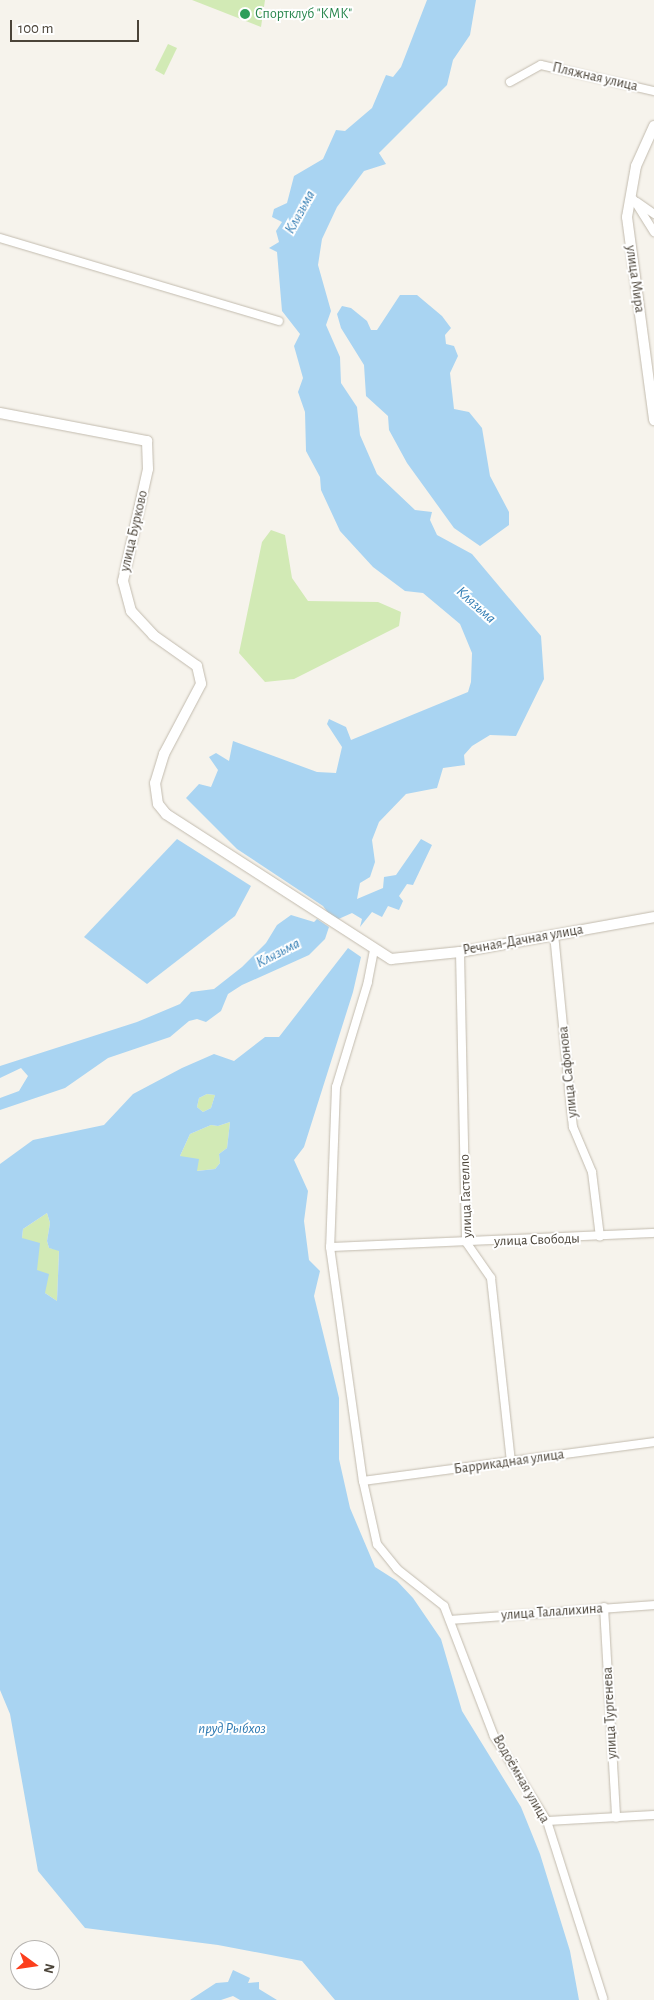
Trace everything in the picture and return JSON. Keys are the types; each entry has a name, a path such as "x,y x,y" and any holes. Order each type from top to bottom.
{"street":[{"name":"Пляжная улица","path":"510,82 541,65 654,91"},
{"name":"улица Мира","path":"654,126 636,166 632,198 627,217 654,420"},
{"path":"632,198 654,214"},
{"path":"632,198 654,232"},
{"path":"0,238 279,321"},
{"name":"улица Бурково","path":"0,414 147,441 148,469 123,581 131,611 153,635 197,666 201,684 164,754 155,783 158,804 166,814 374,950"},
{"name":"Речная-Дачная улица","path":"374,950 391,959 460,952 654,917"},
{"name":"улица Сафонова","path":"554,934 573,1127 592,1172 600,1238"},
{"name":"Водоёмная улица","path":"374,950 336,1087 330,1247 364,1482 378,1544 397,1568 444,1606 494,1736 547,1822 604,1998"},
{"name":"улица Гастелло","path":"460,952 466,1242 491,1278 511,1462"},
{"name":"улица Свободы","path":"330,1247 600,1238 654,1233"},
{"name":"Баррикадная улица","path":"364,1482 654,1442"},
{"name":"улица Талалихина","path":"450,1620 604,1607 654,1605"},
{"name":"улица Тургенева","path":"604,1607 616,1818"},
{"path":"547,1822 654,1815"}],"green space":[{"name":"Спортклуб \"КМК\"","path":"192,0 265,0 261,27"},
{"path":"168,44 177,48 164,75 155,70"},
{"path":"271,530 285,535 292,578 308,601 378,602 401,612 399,626 294,679 265,682 239,653 262,542"},
{"path":"207,1094 215,1095 211,1108 203,1112 197,1107 199,1098"},
{"path":"230,1122 227,1148 219,1154 220,1163 215,1169 196,1171 180,1156 190,1134 211,1125 218,1126"},
{"path":"47,1213 50,1223 47,1241 49,1248 59,1250 57,1301 45,1293 22,1238 23,1229"}],"water":[{"name":"Клязьма","path":"427,0 476,0 470,35 453,60 447,85 379,153 386,164 364,171 337,207 322,239 318,265 331,311 326,325 340,357 341,383 357,407 360,435 377,474 415,510 432,512 430,520 437,535 472,554 541,636 544,679 516,736 490,735 472,746 464,755 465,765 443,768 437,788 406,794 379,822 372,840 375,862 370,877 360,883 357,899 383,888 384,877 396,875 421,839 432,845 413,885 407,884 399,896 403,901 399,910 388,906 382,917 372,912 360,927 362,919 352,913 334,921 323,906 237,849 186,798 199,784 211,787 218,770 209,757 216,753 229,761 233,741 317,772 336,773 342,747 327,724 329,719 346,727 351,740 468,692 471,682 472,653 460,624 423,593 405,591 373,567 340,531 321,490 320,477 306,451 305,412 298,392 303,378 294,346 300,334 282,311 277,252 269,248 279,242 276,231 282,222 272,217 274,209 287,203 294,176 323,159 336,130 345,131 372,108 386,75 393,77 401,67"},
{"path":"400,295 417,295 442,316 451,328 445,335 446,344 454,346 458,356 450,373 454,409 469,412 482,428 490,476 509,512 509,525 480,546 454,528 407,463 389,430 388,416 366,396 364,365 341,328 337,314 342,306 351,308 367,321 371,330 377,330"},
{"path":"177,839 251,886 235,916 147,984 84,937"},
{"name":"Клязьма","path":"291,915 314,922 317,919 329,927 325,939 309,955 242,985 228,994 221,1011 206,1022 197,1019 189,1021 170,1037 108,1058 65,1088 0,1110 0,1098 19,1091 28,1076 21,1068 0,1078 0,1066 137,1022 180,1004 191,992 214,989 242,967 266,943 277,925"},
{"name":"пруд Рыбхоз","path":"348,948 361,957 353,992 304,1147 294,1160 308,1191 304,1221 309,1260 320,1271 314,1296 339,1398 339,1459 350,1508 375,1567 397,1581 413,1598 441,1639 462,1711 521,1807 540,1854 570,1951 579,2000 335,2000 302,1961 218,1945 85,1928 38,1871 10,1714 0,1690 0,1164 33,1140 104,1125 133,1094 182,1068 214,1054 234,1061 265,1037 279,1037","holes":["207,1094 215,1095 211,1108 203,1112 197,1107 199,1098","230,1122 227,1148 219,1154 220,1163 215,1169 197,1171 199,1159 180,1156 190,1134 211,1125 218,1126","47,1213 50,1223 47,1241 49,1248 59,1251 57,1301 45,1293 49,1274 37,1270 40,1243 22,1238 23,1229"]},
{"path":"233,1970 250,1978 248,1983 259,1982 259,1989 277,2000 240,2000 233,1996 221,2000 190,2000 216,1983 228,1982"}],"place":[{"name":"Спортклуб \"КМК\"","path":"245,14"}]}
